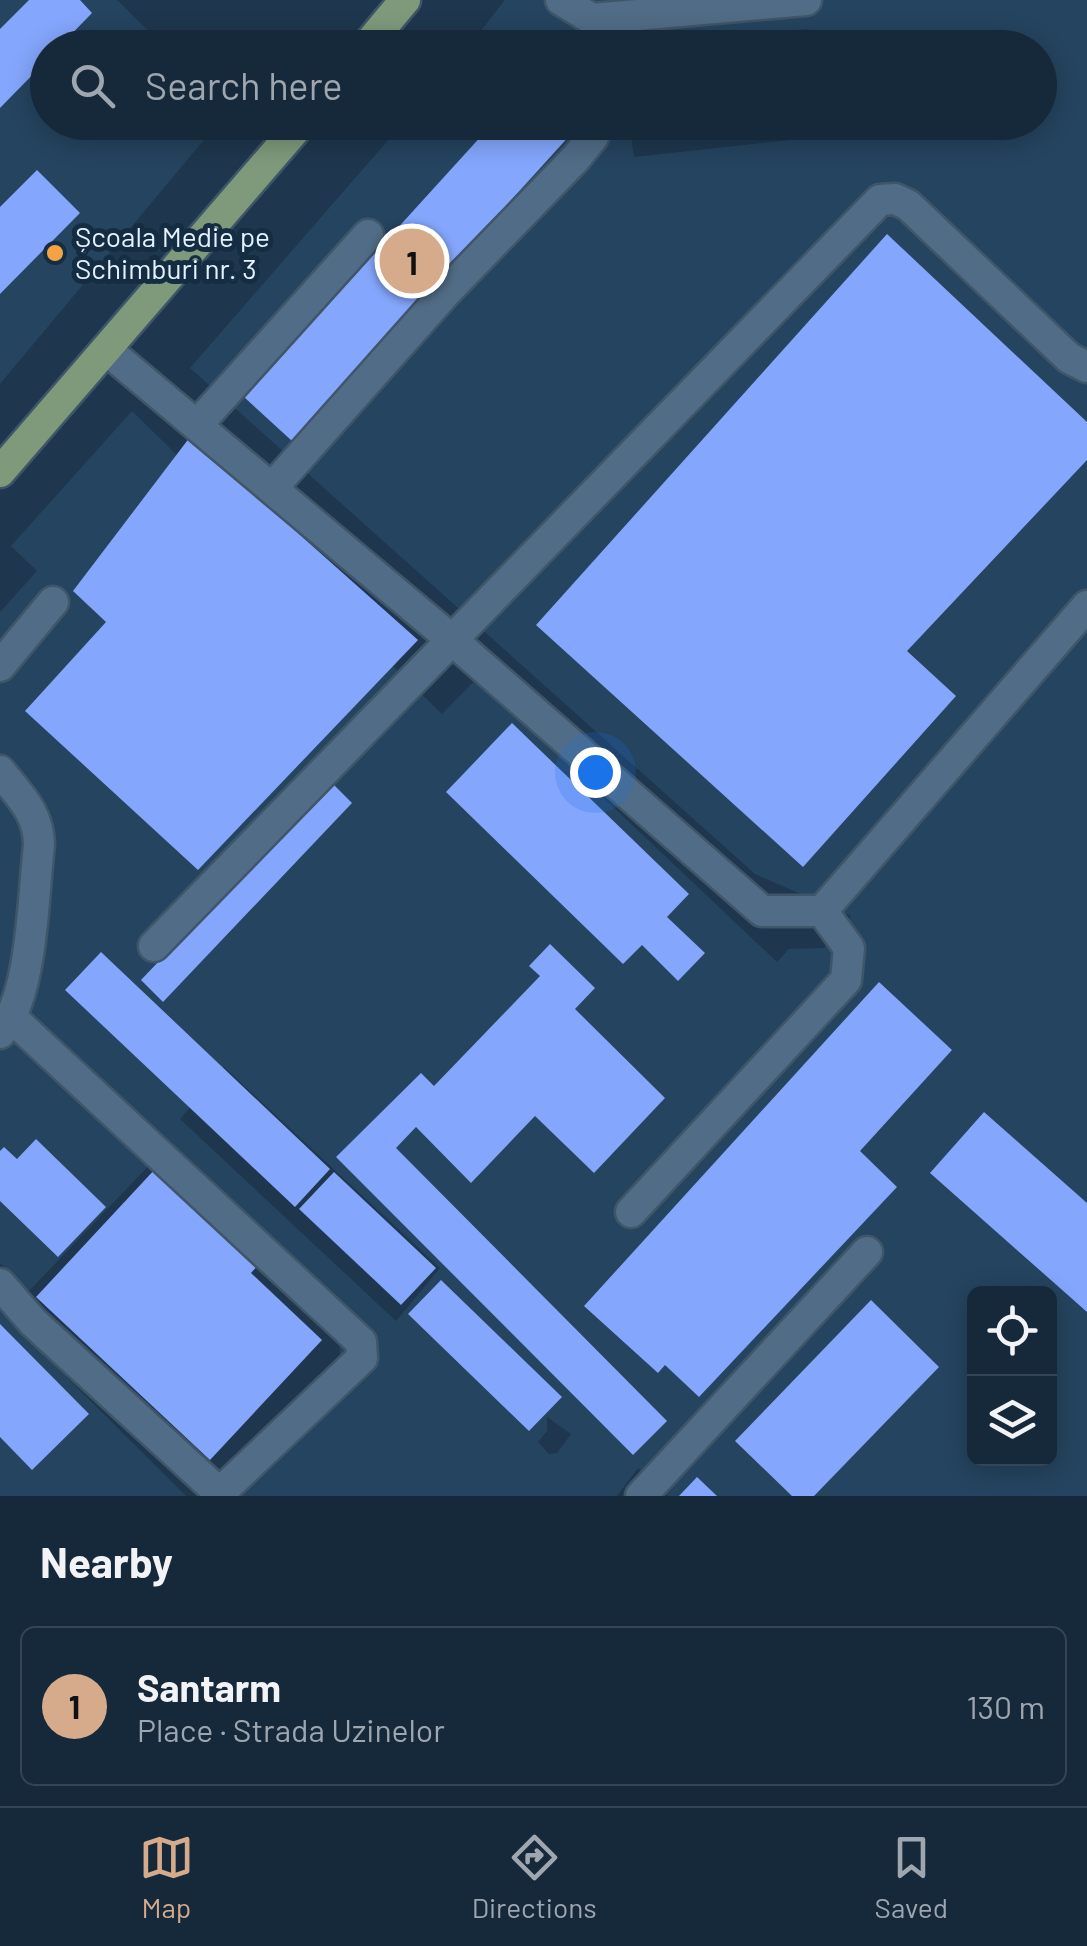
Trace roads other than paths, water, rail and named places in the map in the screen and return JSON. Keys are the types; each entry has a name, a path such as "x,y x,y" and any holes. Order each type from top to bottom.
{"main road":[{"path":"380,30 405,0"},
{"path":"0,472 287,140"}],"lane":[{"path":"560,0 592,20 806,0"},
{"path":"272,488 447,291 590,140"},
{"path":"154,946 880,200 895,198 908,205 1069,358 1087,367"},
{"path":"197,425 368,235"},
{"path":"108,351 451,639 762,911 822,911 1087,606"},
{"path":"0,666 53,602"},
{"path":"0,771 40,825 20,994 6,1026 361,1342 362,1358 226,1488 213,1487 33,1322 0,1284"},
{"path":"631,1212 846,980 849,948 822,911"},
{"path":"640,1496 866,1252"}],"place":[{"name":"Școala Medie pe Schimburi nr. 3","path":"55,253"},
{"name":"Santarm","path":"412,261"}]}
